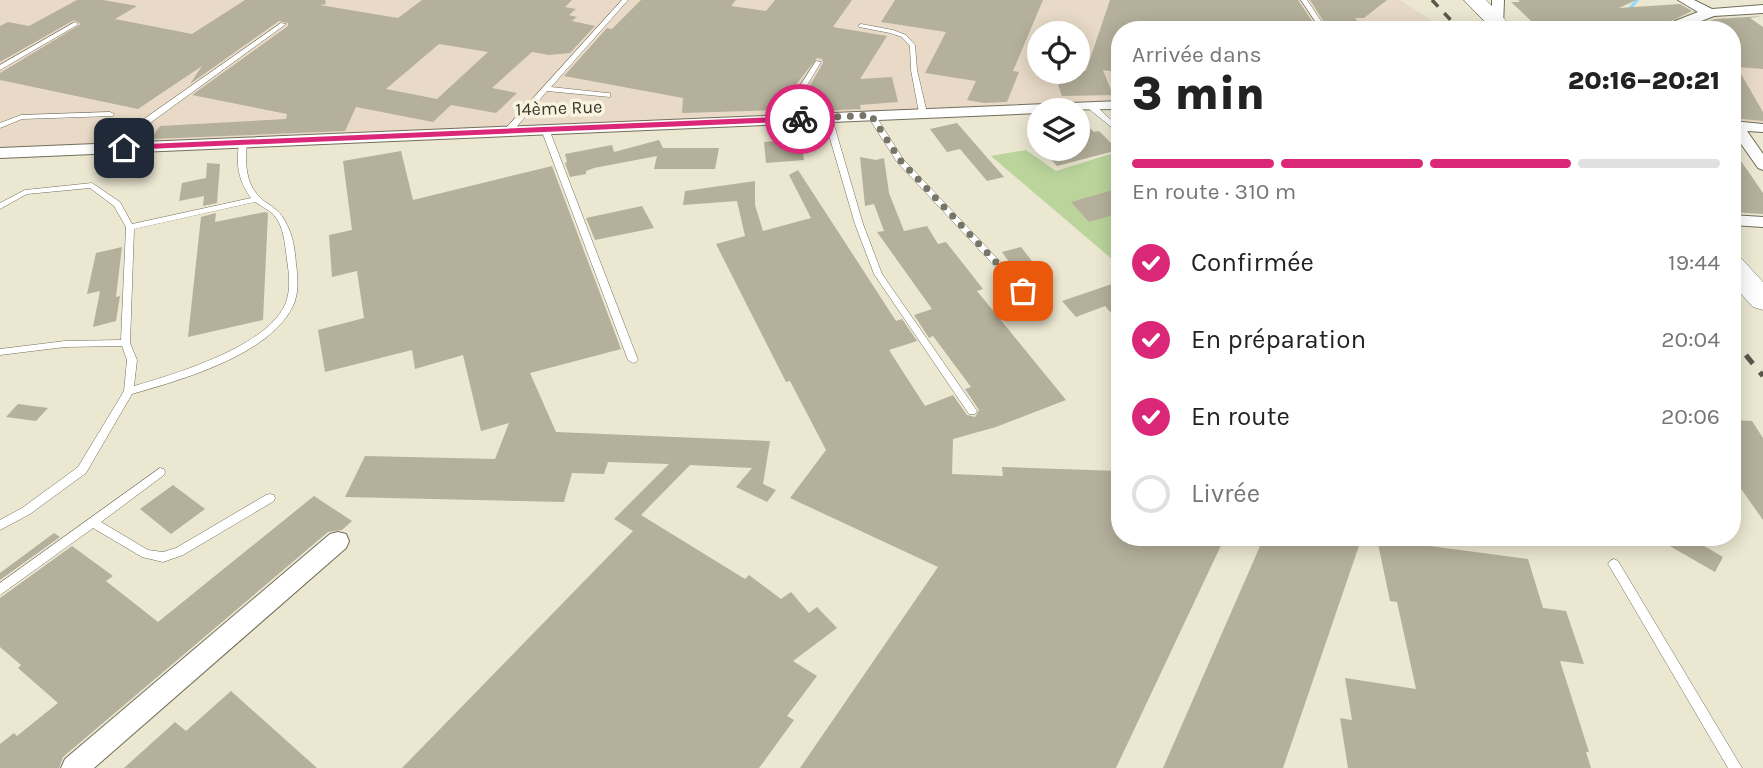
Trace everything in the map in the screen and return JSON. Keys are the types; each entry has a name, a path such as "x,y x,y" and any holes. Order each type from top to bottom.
{"main road":[{"path":"1474,0 1497,21"},
{"path":"1741,274 1761,295"}],"street":[{"path":"1498,0 1501,21"},
{"path":"1684,0 1710,13"},
{"path":"1686,21 1710,13 1763,9"},
{"name":"14ème Rue","path":"0,153 510,129 1111,106"},
{"path":"1741,126 1763,128"},
{"path":"1741,135 1763,165"},
{"path":"1741,221 1763,222"},
{"path":"74,768 338,541"}],"lane":[{"path":"510,129 625,0"},
{"path":"1304,0 1318,21"},
{"path":"0,68 75,24"},
{"path":"124,148 147,121 284,24"},
{"path":"860,26 904,36 913,47 914,70 923,113"},
{"path":"782,120 818,62"},
{"path":"546,89 607,95"},
{"path":"1092,107 1111,124"},
{"path":"0,126 21,117 110,114"},
{"path":"871,115 900,160 1023,291"},
{"path":"828,118 859,224 878,274 972,411"},
{"path":"545,129 633,360"},
{"path":"129,391 182,376 237,351 274,328 289,307 294,285 290,242 277,215 256,198 244,183 241,166 243,142"},
{"path":"0,205 25,192 92,185 117,204 130,227 125,343 132,360 129,391 82,470 26,511 0,524"},
{"path":"130,227 256,198"},
{"path":"0,352 65,344 125,343"},
{"path":"0,590 160,472"},
{"path":"92,523 146,554 163,557 179,552 270,498"},
{"path":"1614,565 1735,768"}],"shaded area":[{"path":"0,0 1400,0 1432,21 1111,21 1111,102 1090,103 1090,98 1027,98 1027,106 0,151"},
{"path":"1763,48 1763,133 1741,131 1741,49"}],"green space":[{"path":"1026,150 1027,161 1042,161 1056,171 1111,154 1111,258 991,156"}],"building":[{"path":"77,0 103,0 137,6 115,19 192,34 245,0 325,0 326,4 320,5 398,18 422,0 572,0 565,7 576,9 569,15 577,17 572,21 595,26 570,53 549,55 532,52 492,88 517,93 496,113 451,105 433,122 356,107 345,131 151,139 160,126 286,119 287,114 192,95 288,26 288,23 279,21 190,84 202,66 138,109 0,80 0,73 81,24 74,20 0,62 0,26 8,22 29,26","holes":["439,44 488,52 437,99 386,89"]},
{"path":"641,0 736,0 731,6 766,11 775,0 852,0 833,27 887,36 860,79 892,77 898,102 860,105 861,109 820,111 819,96 805,94 823,63 822,59 817,58 776,110 682,113 683,98 564,76 607,28 612,29"},
{"path":"895,0 1043,0 1034,21 1027,21 1027,38 1013,71 1019,72 1007,102 984,103 967,100 976,81 925,73 946,32 881,22"},
{"path":"1110,0 1298,0 1312,21 1111,21 1111,71 1103,70 1111,95 1062,96 1058,84 1090,84 1090,59"},
{"path":"1310,0 1387,0 1364,18 1355,18 1357,21 1323,21"},
{"path":"1518,0 1636,0 1619,8 1680,4 1692,11 1671,21 1531,21 1511,2 1520,2"},
{"path":"1763,16 1750,18 1763,27 1763,69 1741,67 1741,21 1710,21"},
{"path":"1741,74 1763,112 1763,121 1741,119"},
{"path":"957,123 1004,177 987,181 960,149 947,152 930,129"},
{"path":"1090,128 1094,132 1099,131 1111,143 1111,152 1090,157"},
{"path":"801,139 804,160 766,163 764,142"},
{"path":"659,140 663,148 719,148 715,169 654,169 657,156 594,168 586,171 586,174 570,177 565,163 565,154 612,145 614,152"},
{"path":"401,151 413,200 552,166 621,349 530,373 556,432 770,441 763,484 776,490 767,502 736,487 752,468 690,465 641,515 745,579 749,575 781,599 791,592 809,613 817,607 837,628 793,661 817,676 787,716 794,720 759,768 402,768 633,531 614,519 669,464 608,462 604,474 572,473 564,502 345,497 365,456 495,459 509,423 481,431 463,355 415,369 412,350 325,372 318,330 364,318 357,271 332,277 329,235 352,230 343,161"},
{"path":"860,157 876,160 884,158 889,193 904,231 927,226 938,244 946,242 983,289 977,291 1066,400 996,427 953,439 952,474 1003,476 1002,467 1111,471 1111,546 1221,546 1116,768 800,768 938,567 790,498 826,450 790,381 786,382 716,244 745,236 737,201 683,205 685,191 755,181 755,205 763,231 811,218 789,175 798,170 896,321 902,319 917,341 889,350 925,406 953,395 967,415 975,417 979,410 965,389 971,387 933,336 929,338 914,315 932,309 877,232 884,231 874,204 865,206"},
{"path":"1052,161 1076,161 1057,166"},
{"path":"1741,161 1763,193 1763,214 1741,213"},
{"path":"207,163 220,164 217,203 203,206 204,196 179,201 182,183 206,178"},
{"path":"1111,191 1111,216 1089,222 1071,202"},
{"path":"642,206 654,228 595,240 586,218"},
{"path":"216,213 215,222 268,213 263,320 188,337 201,217"},
{"path":"122,247 116,321 93,327 100,291 87,294 96,253"},
{"path":"1021,247 1045,278 1024,283 1002,252"},
{"path":"1111,284 1111,313 1105,306 1076,317 1062,301"},
{"path":"18,404 48,408 36,421 6,417"},
{"path":"1741,420 1752,421 1763,438 1763,520 1741,489"},
{"path":"173,485 205,509 171,534 140,509"},
{"path":"314,496 352,521 342,530 328,532 63,757 59,768 0,768 0,744 14,733 17,736 58,703 18,668 21,665 0,647 0,598 72,546 113,576 106,581 158,622"},
{"path":"54,533 60,537 0,580 0,573"},
{"path":"1260,546 1359,546 1283,768 1163,768"},
{"path":"1378,546 1430,546 1528,559 1543,608 1566,611 1584,664 1560,661 1589,752 1586,752 1591,768 1348,768 1340,718 1352,720 1345,678 1416,689 1397,602 1390,601"},
{"path":"1670,546 1704,546 1723,557 1715,572"},
{"path":"231,691 317,768 124,768 175,722 186,731"}],"waterway":[{"path":"1628,11 1637,0"}],"railway":[{"path":"1432,0 1452,21"},
{"path":"1741,349 1763,376"}],"way so far":[{"path":"800,119 871,115 900,160 944,210 1023,291"}],"route":[{"path":"124,148 510,129 800,119"}]}
